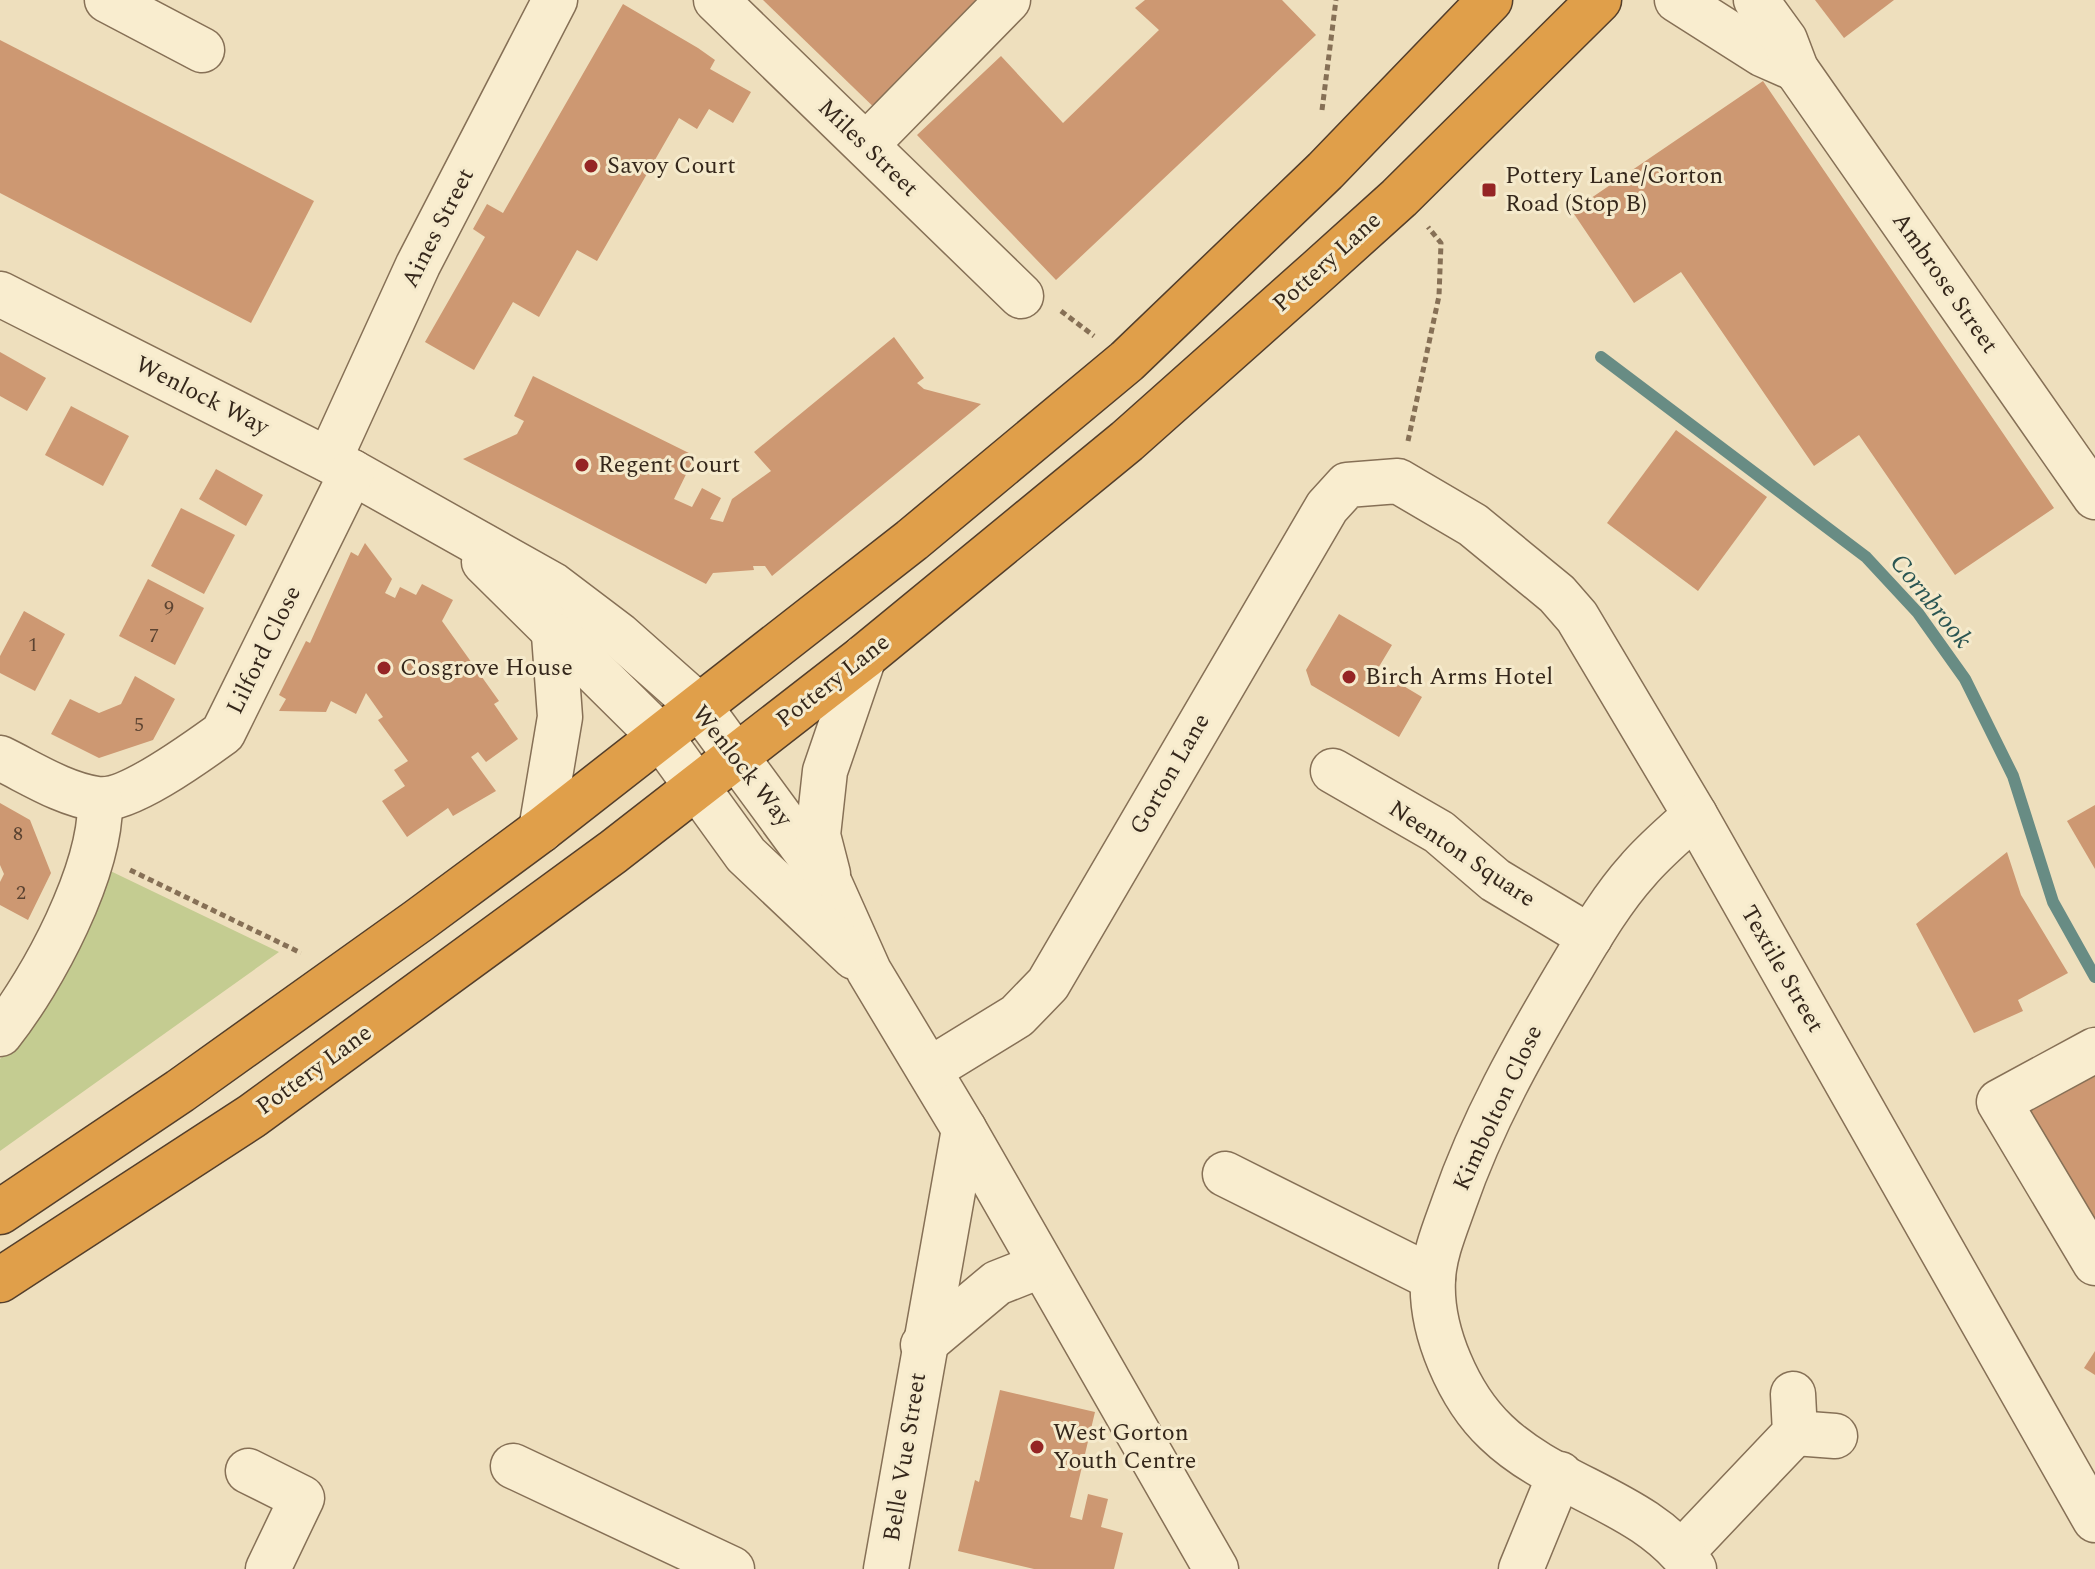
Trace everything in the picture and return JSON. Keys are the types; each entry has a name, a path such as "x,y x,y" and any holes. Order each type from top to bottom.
{"highway":[{"path":"0,1212 180,1091 541,830 912,540 1127,361 1349,145 1490,0"},
{"name":"Pottery Lane","path":"0,1280 252,1116 697,788 864,657 1127,441 1211,367 1399,198 1599,0"}],"street":[{"path":"107,0 202,50"},
{"name":"Aines Street","path":"340,466 418,265 555,0"},
{"name":"Miles Street","path":"716,0 866,145 1036,300"},
{"path":"866,145 1008,0"},
{"path":"1677,0 1762,54 1796,69"},
{"name":"Ambrose Street","path":"1756,0 1785,40 1796,69 2095,497"},
{"name":"Wenlock Way","path":"0,294 447,523 553,585 619,635 699,706 831,886 869,971 964,1129"},
{"name":"Lilford Close","path":"100,800 123,794 194,754 223,733 340,466"},
{"name":"Textile Street","path":"1398,481 1473,525 1557,594 1577,617 1695,815 2095,1520"},
{"name":"Gorton Lane","path":"929,1070 1017,1016 1048,984 1327,507 1347,485 1398,481"},
{"name":"Wenlock Way","path":"447,523 554,635 660,736 746,855 869,971"},
{"path":"541,830 560,717 554,635"},
{"path":"831,886 818,835 825,771 864,657"},
{"path":"0,758 60,788 100,800 101,826 93,856 53,951 26,1002 0,1034"},
{"name":"Neenton Square","path":"1333,771 1439,832 1495,880 1590,937"},
{"name":"Kimbolton Close","path":"1688,1560 1621,1505 1560,1474 1495,1432 1459,1383 1437,1325 1433,1278 1446,1225 1471,1154 1520,1053 1590,937 1637,871 1695,815"},
{"path":"2094,1050 1999,1102 2095,1263"},
{"path":"964,1129 1216,1569"},
{"name":"Belle Vue Street","path":"886,1569 923,1345 964,1129"},
{"path":"1225,1174 1433,1278"},
{"name":"Belle Vue Street","path":"923,1345 997,1283 1040,1266"},
{"path":"1688,1560 1808,1421"},
{"path":"513,1466 732,1569"},
{"path":"248,1471 302,1498 268,1569"},
{"path":"1521,1569 1560,1474"}],"path":[{"path":"1336,0 1321,115 1349,145"},
{"path":"1398,481 1439,296 1441,243 1430,229"},
{"path":"1036,300 1127,361"},
{"path":"117,864 302,953"}],"green space":[{"path":"100,866 279,952 0,1151 0,1059 26,1032"}],"building":[{"path":"763,0 991,0 884,117"},
{"path":"1145,0 1282,0 1316,35 1056,280 917,135 1001,56 1063,123 1159,30 1135,8"},
{"path":"1815,0 1894,0 1844,38"},
{"name":"Savoy Court","path":"623,4 698,48 715,60 710,69 751,92 733,123 709,109 697,129 679,118 597,261 577,250 539,317 513,302 474,370 425,342 485,237 473,229 487,204 503,213"},
{"path":"0,40 314,201 251,323 0,193"},
{"path":"1763,81 2054,508 1955,575 1859,435 1814,466 1681,272 1634,303 1572,211"},
{"name":"Regent Court","path":"894,337 924,378 917,383 924,389 981,404 772,576 765,566 753,566 754,570 713,573 706,584 463,459 517,434 524,421 514,416 533,376 695,456 674,499 692,507 702,488 721,498 710,519 723,522 732,499 771,471 754,452"},
{"path":"0,352 46,378 27,411 0,396"},
{"path":"71,406 129,436 103,486 45,455"},
{"path":"1676,430 1767,497 1698,591 1607,523"},
{"path":"216,469 263,495 246,526 199,499"},
{"path":"181,508 235,535 204,594 151,566"},
{"name":"Cosgrove House","path":"365,543 392,579 385,593 395,598 400,587 416,595 422,584 453,600 442,621 499,701 494,704 518,739 486,762 478,752 471,757 496,791 453,816 448,808 407,837 382,801 405,786 394,770 408,761 378,720 383,717 366,693 356,714 331,701 326,712 279,711 286,699 279,695 306,641 310,643 351,552 358,556"},
{"path":"148,579 204,608 175,665 119,636"},
{"path":"24,611 65,634 35,691 0,673 0,656"},
{"name":"Birch Arms Hotel","path":"1339,614 1392,645 1377,670 1422,697 1399,737 1311,685 1306,670"},
{"path":"135,676 175,699 153,740 99,758 51,734 70,699 99,713 121,704"},
{"path":"0,803 30,820 51,873 28,920 0,905 0,882 4,874 0,865"},
{"path":"2095,805 2095,869 2067,821"},
{"path":"2007,852 2021,895 2068,973 2018,1000 2023,1011 1974,1033 1916,924"},
{"path":"2095,1060 2095,1248 2013,1108"},
{"path":"2095,1351 2095,1375 2084,1368"},
{"path":"1000,1390 1095,1412 1070,1517 1082,1520 1088,1494 1108,1499 1101,1527 1123,1533 1114,1569 1034,1569 958,1551 975,1480 979,1482"}],"waterway":[{"name":"Cornbrook","path":"1601,357 1866,557 1918,613 1965,679 2013,776 2053,902 2095,977"}],"place":[{"name":"Savoy Court","path":"591,166"},
{"name":"Pottery Lane/Gorton Road (Stop B)","path":"1489,190"},
{"name":"Regent Court","path":"582,465"},
{"name":"Cosgrove House","path":"384,668"},
{"name":"Birch Arms Hotel","path":"1349,677"},
{"name":"West Gorton Youth Centre","path":"1037,1447"}]}
